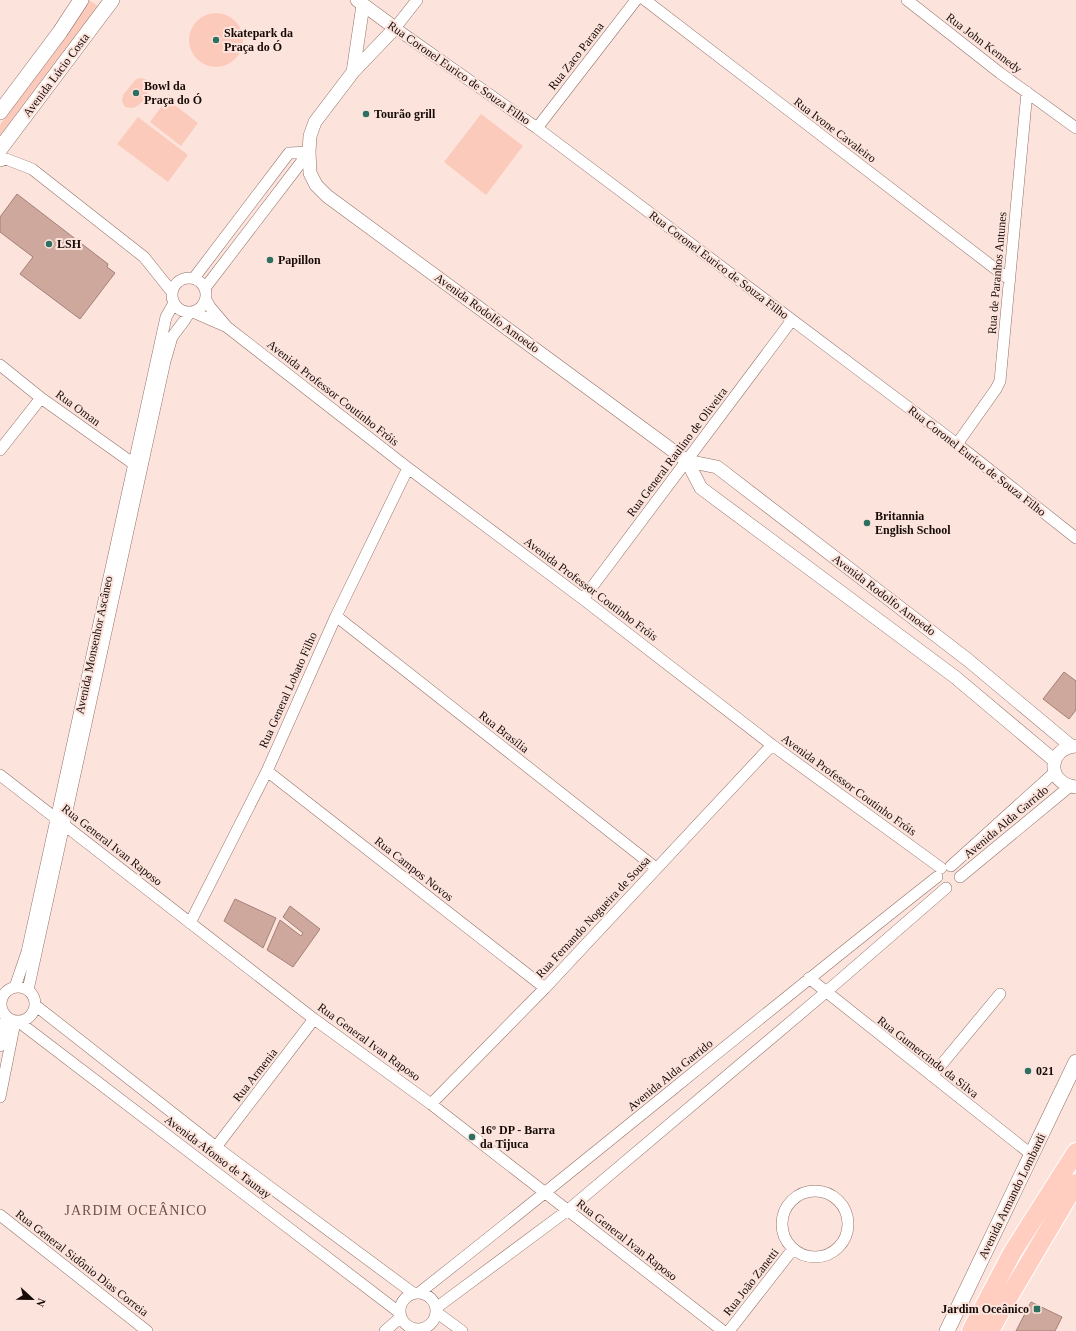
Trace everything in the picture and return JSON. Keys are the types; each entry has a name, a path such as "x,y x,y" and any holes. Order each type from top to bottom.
{"highway":[{"path":"971,1331 1012,1253 1076,1152"},
{"path":"990,1331 1076,1183"}],"main road":[{"name":"Avenida Lúcio Costa","path":"0,112 60,32 81,0"},
{"name":"Avenida Lúcio Costa","path":"0,149 112,0"},
{"name":"Avenida Armando Lombardi","path":"947,1331 1076,1062"}],"street":[{"path":"353,72 395,28 417,0"},
{"name":"Rua Zaco Parana","path":"537,128 636,0"},
{"name":"Rua Ivone Cavaleiro","path":"645,0 1010,280"},
{"name":"Rua John Kennedy","path":"907,0 1000,73 1076,128"},
{"path":"353,72 360,3"},
{"name":"Rua Coronel Eurico de Souza Filho","path":"360,3 537,128 957,444 1076,538"},
{"name":"Avenida Rodolfo Amoedo","path":"353,72 315,122 310,136 310,173 316,185 327,196 687,461 717,467 968,660 1074,746"},
{"name":"Rua de Paranhos Antunes","path":"957,444 996,389 1000,380 1027,92"},
{"path":"194,278 289,153 309,152"},
{"path":"205,288 309,152"},
{"path":"0,161 6,159 32,169 144,257 180,310 191,312 201,308 206,300 205,288 194,278 182,279 174,287 173,298"},
{"name":"Avenida Monsenhor Ascâneo","path":"28,990 65,825 166,317 173,298"},
{"name":"Avenida Professor Coutinho Fróis","path":"206,300 227,327 408,468 583,599 772,745 943,870"},
{"name":"Avenida Monsenhor Ascâneo","path":"8,988 27,952 56,818 137,467 169,347 172,337 191,312"},
{"name":"Avenida Professor Coutinho Fróis","path":"191,312 227,327"},
{"name":"Rua General Raulino de Oliveira","path":"583,599 792,320"},
{"name":"Rua Oman","path":"0,365 41,398 137,467"},
{"path":"0,450 41,398"},
{"name":"Avenida Rodolfo Amoedo","path":"687,461 701,488 955,677 1055,767 1058,779 1063,784 1072,787"},
{"name":"Rua General Lobato Filho","path":"190,923 267,771 336,616 408,468"},
{"name":"Rua Brasília","path":"336,616 656,868"},
{"path":"955,677 968,660"},
{"name":"Rua Fernando Nogueira de Sousa","path":"431,1104 545,988 772,745"},
{"path":"1055,767 1058,754 1064,749 1074,746"},
{"name":"Avenida Alda Garrido","path":"416,1293 546,1193 943,870 1055,767"},
{"name":"Rua Campos Novos","path":"267,771 545,988"},
{"name":"Rua General Ivan Raposo","path":"0,775 314,1019 431,1104 723,1331"},
{"name":"Avenida Alda Garrido","path":"960,877 1072,787"},
{"path":"955,868 960,877 959,882 951,888 941,886 938,882 943,870 955,868"},
{"path":"462,1331 436,1310 430,1297 416,1293 407,1296 403,1301 401,1315 405,1323 411,1327 422,1330 431,1324 436,1310 568,1210 826,992 946,888"},
{"name":"Rua Gumercindo da Silva","path":"809,978 1032,1155"},
{"path":"0,1097 8,1016 1,999 8,988 24,988 28,990 32,994 35,1005 31,1016 26,1020 8,1016"},
{"path":"932,1076 1000,994"},
{"name":"Avenida Afonso de Taunay","path":"35,1005 216,1147 416,1293"},
{"path":"0,1046 8,1016"},
{"name":"Avenida Afonso de Taunay","path":"8,1016 401,1315"},
{"name":"Rua Armenia","path":"216,1147 314,1019"},
{"name":"Rua João Zanetti","path":"809,1191 821,1191 832,1195 842,1203 847,1214 848,1226 845,1238 838,1248 827,1255 815,1257 803,1255 793,1248 785,1239 782,1227 783,1215 788,1204 797,1195 809,1191"},
{"name":"Rua General Sidônio Dias Correia","path":"0,1215 147,1331"},
{"name":"Rua João Zanetti","path":"729,1331 793,1248"},
{"path":"385,1331 401,1315"}],"shaded area":[{"path":"89,0 98,6 0,136 0,125 67,34"},
{"name":"Skatepark da Praça do Ó","path":"211,13 221,13 231,17 239,25 243,35 243,45 239,55 231,63 221,67 211,67 201,63 193,55 189,45 189,35 193,25 201,17"},
{"name":"Bowl da Praça do Ó","path":"142,78 147,80 150,85 146,96 138,106 131,108 125,107 122,101 123,95 136,79"},
{"path":"167,99 198,123 181,146 150,122"},
{"path":"481,114 523,146 486,195 444,162"},
{"path":"138,117 188,155 168,182 117,144"}],"building":[{"name":"LSH","path":"17,194 108,264 107,267 115,273 80,319 20,274 33,257 0,232 0,217"},
{"path":"1064,672 1076,681 1076,710 1069,719 1043,699"},
{"path":"235,899 276,918 263,948 224,921"},
{"path":"290,906 320,929 293,967 267,950 280,920 301,936 303,933 283,917"},
{"name":"Jardim Oceânico","path":"1031,1302 1062,1317 1055,1331 1016,1331"}],"place":[{"name":"Skatepark da Praça do Ó","path":"216,40"},
{"name":"Bowl da Praça do Ó","path":"136,93"},
{"name":"Tourão grill","path":"366,114"},
{"name":"LSH","path":"49,244"},
{"name":"Papillon","path":"270,260"},
{"name":"Britannia English School","path":"867,523"},
{"name":"021","path":"1028,1071"},
{"name":"16º DP - Barra da Tijuca","path":"472,1137"},
{"name":"Jardim Oceânico","path":"1037,1309"}],"district":[{"name":"JARDIM OCEÂNICO","path":"136,1210"}]}
